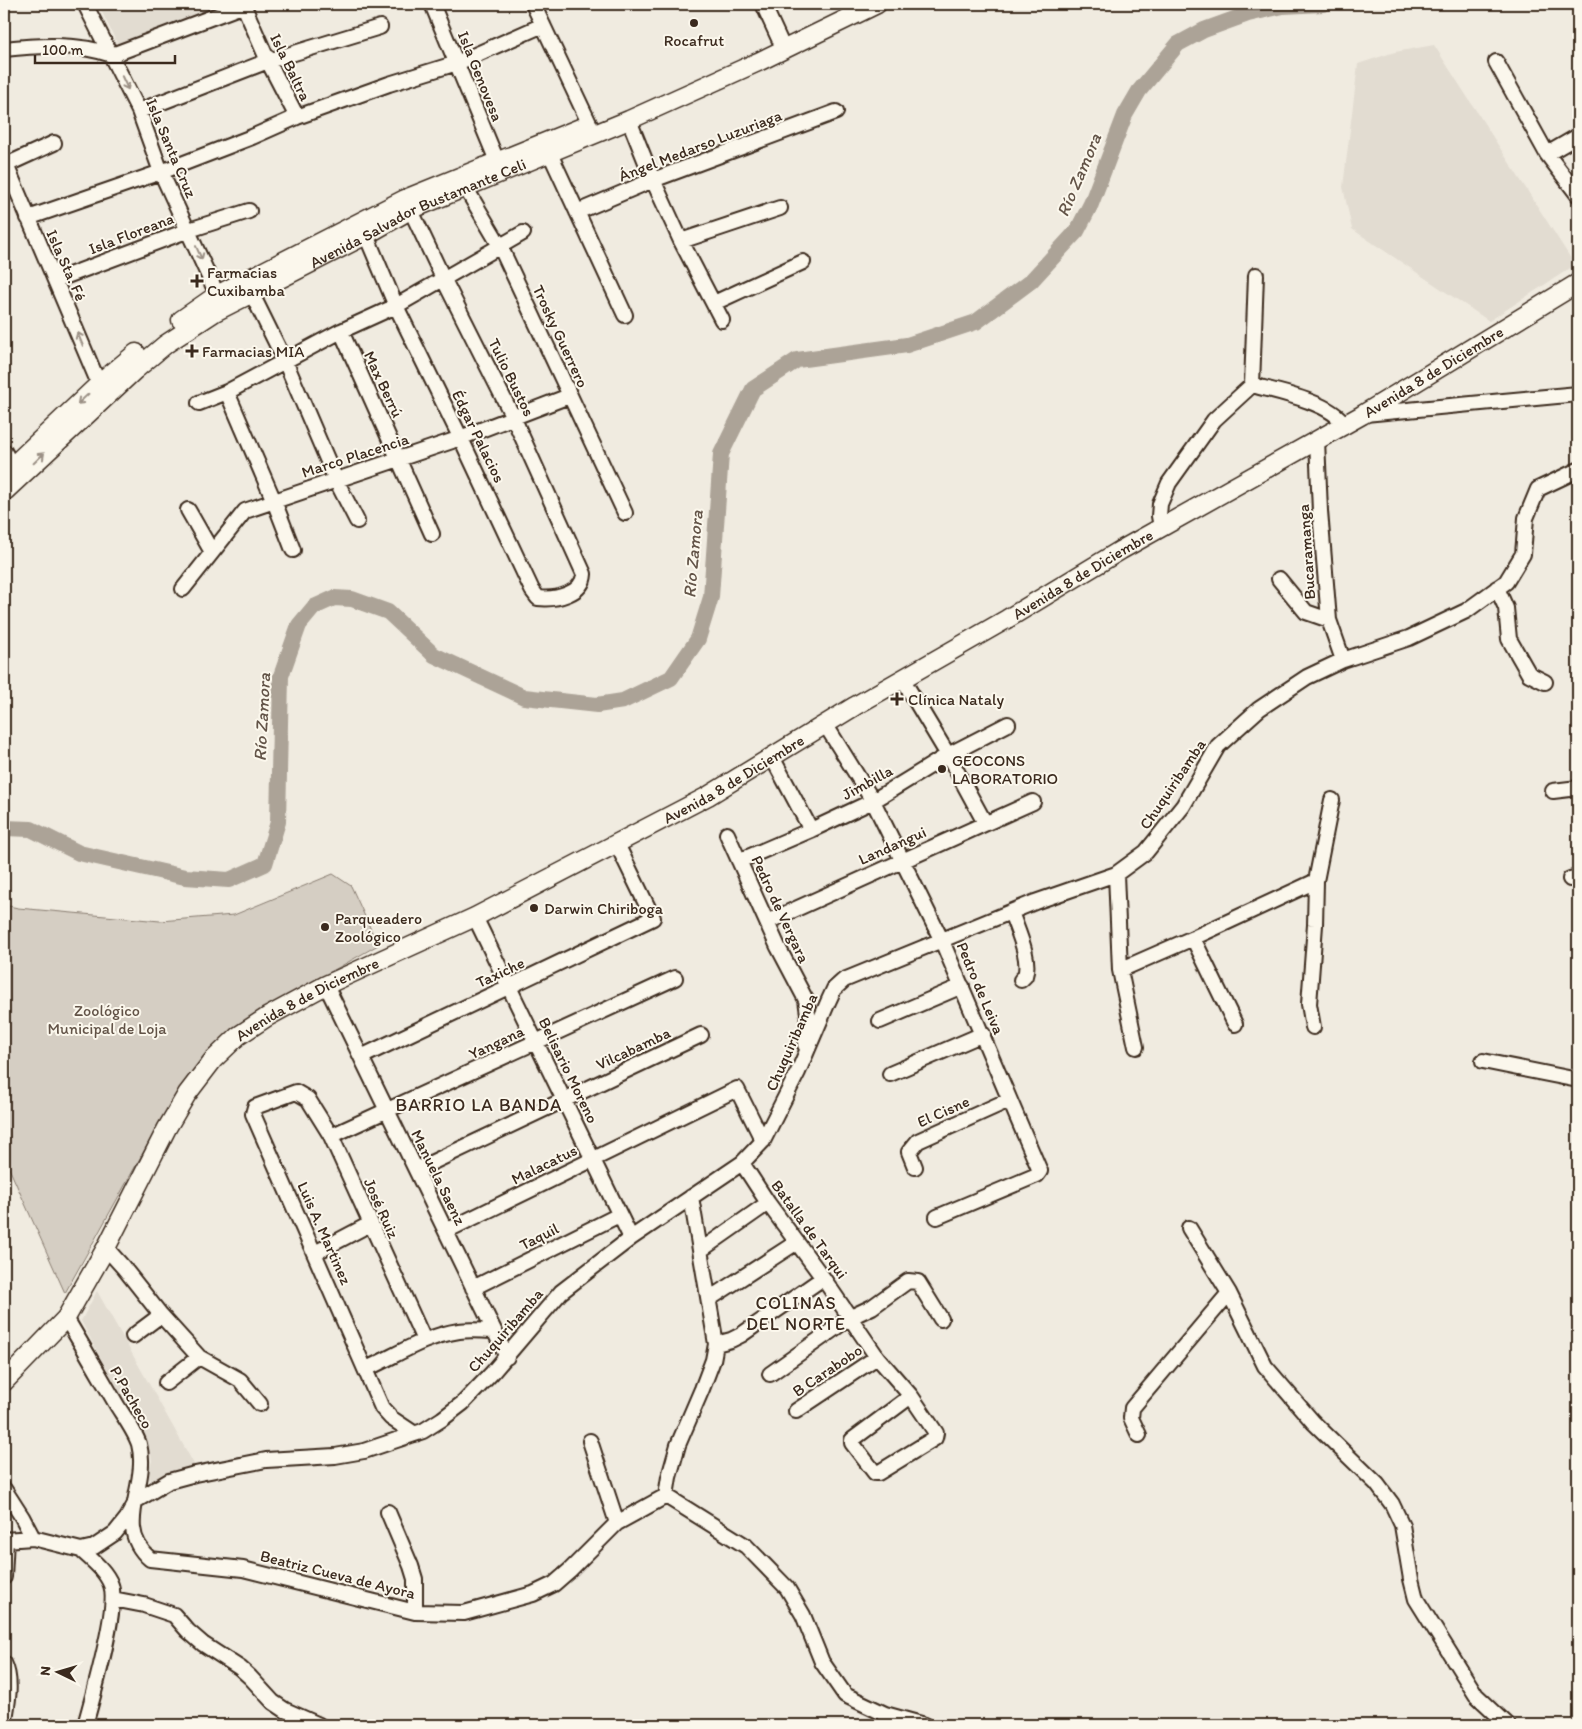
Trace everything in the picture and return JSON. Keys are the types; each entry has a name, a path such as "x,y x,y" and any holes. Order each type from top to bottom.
{"main road":[{"name":"Avenida Salvador Bustamante Celi","path":"248,288 408,204 547,148 629,120 780,41 851,7 877,4"},
{"name":"Avenida Salvador Bustamante Celi","path":"462,183 497,161 547,148 590,125 706,80 851,7"},
{"name":"Avenida Salvador Bustamante Celi","path":"4,492 154,339 220,301 366,235 408,204"},
{"name":"Avenida 8 de Diciembre","path":"4,1382 66,1318 106,1248 167,1128 187,1094 214,1060 238,1036 267,1017 326,985 475,917 708,796 825,724 1161,527 1362,415 1578,283"},
{"name":"Avenida Salvador Bustamante Celi","path":"6,464 103,389"}],"street":[{"name":"Isla Santa Cruz","path":"84,4 112,55 139,111 162,172 220,301"},
{"path":"4,49 67,46 100,51 112,55 244,4"},
{"name":"Isla Baltra","path":"244,4 268,61 297,117"},
{"name":"Isla Genovesa","path":"432,4 497,161"},
{"path":"533,4 590,125"},
{"path":"763,4 780,41"},
{"path":"28,218 162,172 252,138 297,117 389,84 457,63 543,25"},
{"path":"139,111 268,61 380,27"},
{"path":"1496,62 1547,154 1578,195"},
{"name":"Ángel Medarso Luzuriaga","path":"577,212 654,180 836,112"},
{"path":"629,120 681,241 722,320"},
{"path":"1547,154 1578,136"},
{"path":"5,163 54,144"},
{"path":"547,148 625,315"},
{"name":"Isla Sta. Fé","path":"5,163 103,389"},
{"name":"Trosky Guerrero","path":"462,183 500,246 625,512"},
{"name":"Tulio Bustos","path":"408,204 514,419 584,574"},
{"path":"681,241 780,208"},
{"name":"Isla Floreana","path":"56,280 189,230 249,211"},
{"path":"199,404 227,392 341,331 396,306 523,232"},
{"name":"Édgar Palacios","path":"366,235 396,306 532,590 538,598 553,598 580,587 584,574"},
{"path":"714,303 804,262"},
{"path":"1161,527 1158,516 1160,504 1169,483 1214,420 1252,385 1256,275"},
{"path":"248,288 284,361 336,480 357,521"},
{"name":"Max Berrú","path":"341,331 432,534"},
{"path":"1252,385 1325,407 1339,416 1344,424"},
{"path":"227,392 293,550"},
{"path":"1362,415 1578,394"},
{"name":"Marco Placencia","path":"183,589 245,511 514,419 569,396"},
{"name":"Bucaramanga","path":"1317,440 1320,510 1329,620 1343,660"},
{"name":"Chuquiribamba","path":"81,1550 94,1547 115,1532 127,1518 137,1500 169,1481 266,1460 335,1456 364,1451 415,1434 442,1419 463,1403 507,1357 562,1292 631,1238 742,1163 763,1141 834,989 844,980 1035,902 1116,874 1146,852 1183,806 1218,746 1259,709 1307,677 1343,660 1409,638 1466,611 1506,582 1523,554 1526,518 1538,489 1578,470"},
{"path":"188,510 212,552"},
{"path":"1279,579 1306,612 1329,620"},
{"path":"1497,588 1506,608 1510,640 1529,674 1545,682"},
{"path":"902,680 985,822"},
{"name":"Pedro de Leiva","path":"825,724 872,801 942,941 1040,1171 1037,1175 937,1217"},
{"name":"Jimbilla","path":"739,861 812,830 872,801 948,756 1008,724"},
{"path":"772,757 812,830"},
{"path":"1553,791 1578,788"},
{"path":"1312,1027 1309,1004 1315,925 1316,880 1332,800"},
{"name":"Landangui","path":"766,922 902,859 1033,802"},
{"name":"Pedro de Vergara","path":"727,834 766,922 806,1000 808,1014 803,1058"},
{"name":"Taxiche","path":"361,1057 654,918 617,844"},
{"path":"1116,874 1120,970 1136,1047"},
{"path":"1120,970 1316,880"},
{"path":"1011,912 1023,945 1026,962 1026,976 1021,980"},
{"name":"Belisario Moreno","path":"475,917 631,1238"},
{"path":"1193,938 1235,1024"},
{"name":"Yangana","path":"331,1136 675,978"},
{"name":"Manuela Saenz","path":"326,985 507,1357"},
{"path":"880,1021 962,986"},
{"path":"890,1074 983,1034"},
{"name":"Vilcabamba","path":"416,1170 701,1035"},
{"path":"1483,1061 1578,1080"},
{"name":"Malacatus","path":"446,1231 737,1089 763,1141"},
{"name":"Luis A. Martinez","path":"303,1095 296,1092 255,1107 253,1114 382,1408 391,1418 415,1434"},
{"name":"José Ruiz","path":"303,1095 308,1099 331,1136 424,1340"},
{"name":"El Cisne","path":"915,1167 909,1152 918,1141 1010,1100"},
{"name":"Batalla de Tarqui","path":"742,1163 768,1203 878,1357 911,1396 936,1433 935,1438 878,1473 872,1471 852,1440 911,1396"},
{"path":"691,1197 716,1344 713,1360 678,1445 666,1496 746,1546 787,1588 803,1615 822,1662 845,1695 885,1714 925,1725"},
{"path":"700,1250 768,1203"},
{"name":"Taquil","path":"473,1288 619,1215"},
{"path":"315,1253 370,1224"},
{"path":"1189,1228 1229,1293 1264,1366 1312,1422 1377,1484 1392,1504 1402,1525 1411,1580 1416,1598 1476,1695 1508,1725"},
{"path":"709,1299 797,1242"},
{"path":"106,1248 161,1316 199,1357 240,1380 260,1404"},
{"path":"716,1344 741,1335 823,1278"},
{"path":"770,1374 851,1317 872,1307 908,1281 918,1282 941,1319"},
{"path":"1139,1435 1131,1418 1132,1408 1229,1293"},
{"path":"133,1336 161,1316"},
{"name":"P.Pacheco","path":"66,1318 139,1443 142,1468 137,1500"},
{"path":"366,1369 424,1340 462,1330 494,1331"},
{"path":"166,1383 199,1357"},
{"name":"B Carabobo","path":"796,1411 878,1357"},
{"path":"590,1441 617,1522"},
{"path":"4,1489 22,1516 33,1538"},
{"name":"Beatriz Cueva de Ayora","path":"137,1500 132,1517 134,1538 144,1554 150,1559 243,1569 415,1612 464,1613 533,1594 554,1584 617,1522 666,1496"},
{"path":"388,1512 411,1566 414,1579 415,1612"},
{"path":"4,1577 5,1540 33,1538 81,1550 98,1566 111,1585 113,1599 96,1684 85,1725"},
{"path":"113,1599 174,1615 203,1644 240,1668 274,1702 285,1710 319,1725"},
{"path":"4,1663 9,1680 4,1725"}],"shaded area":[{"path":"98,4 226,4 118,45"},
{"path":"1434,45 1575,265 1489,321 1352,229 1343,187 1358,64 1395,52"},
{"path":"97,1291 195,1466 163,1480 153,1482 149,1478 148,1472 152,1461 150,1450 81,1321"}],"green space":[{"name":"Zoológico Municipal de Loja","path":"333,874 351,886 378,945 243,1022 211,1052 174,1097 65,1293 4,1157 4,905 18,908 160,921 234,915"}],"waterway":[{"name":"Río Zamora","path":"4,828 31,829 79,853 185,877 229,880 265,864 278,822 281,676 299,625 314,607 334,598 352,599 388,612 434,655 524,697 597,705 623,701 671,678 698,639 711,597 721,454 753,389 797,360 907,345 976,322 1031,281 1077,231 1091,204 1125,115 1139,91 1178,44 1204,30 1248,14 1283,6 1323,4"}],"place":[{"name":"Rocafrut","path":"694,23"},
{"name":"Farmacias Cuxibamba","path":"197,281"},
{"name":"Farmacias MIA","path":"192,351"},
{"name":"Clínica Nataly","path":"897,699"},
{"name":"GEOCONS LABORATORIO","path":"942,769"},
{"name":"Darwin Chiriboga","path":"534,908"},
{"name":"Parqueadero Zoológico","path":"325,927"}],"district":[{"name":"BARRIO LA BANDA","path":"479,1105"},
{"name":"COLINAS DEL NORTE","path":"796,1314"}]}
